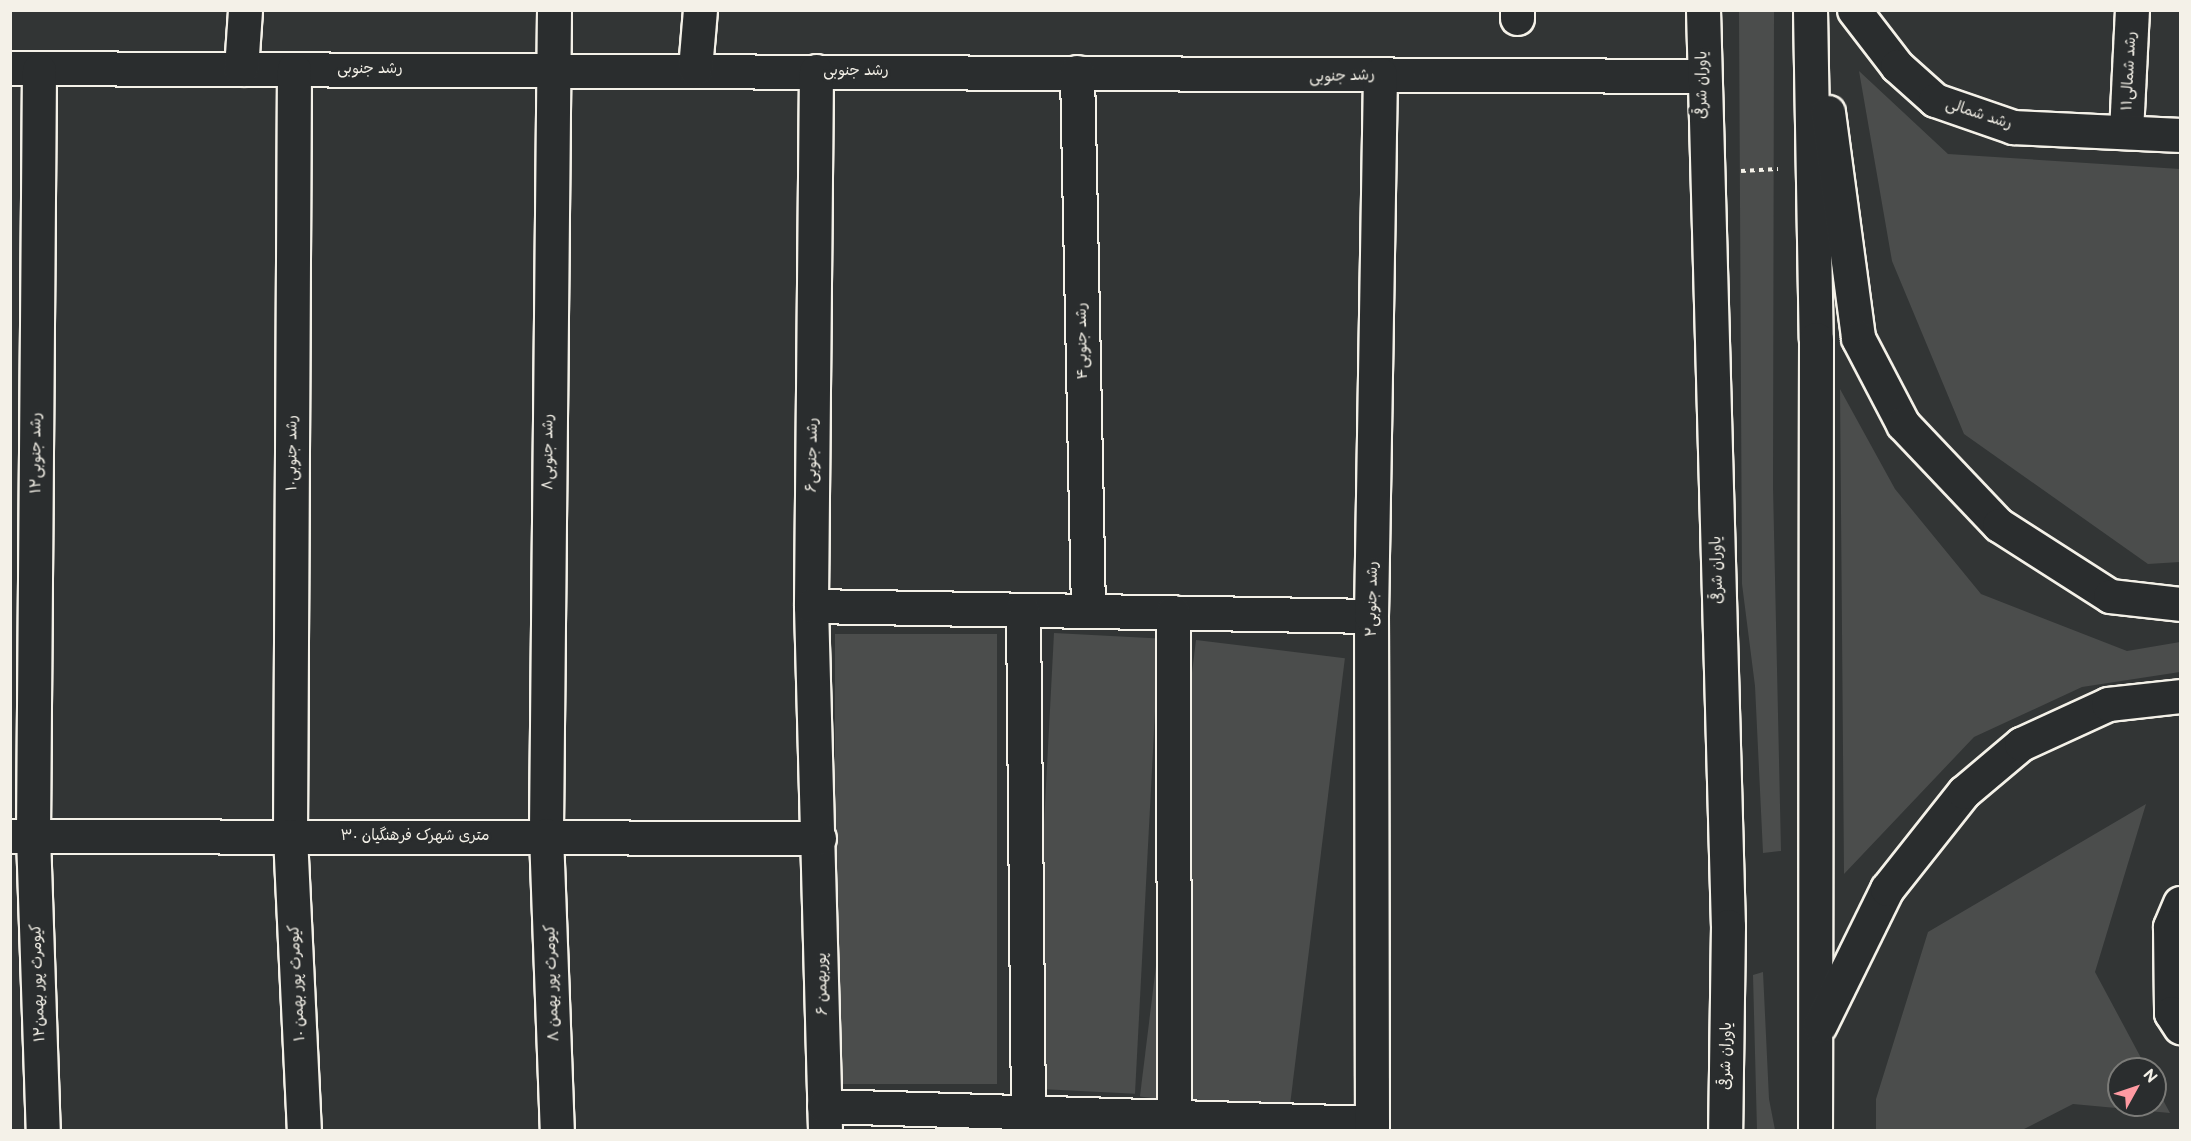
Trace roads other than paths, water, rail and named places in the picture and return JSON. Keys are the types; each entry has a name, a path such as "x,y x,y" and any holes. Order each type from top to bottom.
{"main road":[{"path":"241,69 245,10"},
{"name":"رشد جنوبی۸","path":"546,835 550,69 554,10"},
{"path":"695,69 700,10"},
{"name":"یاوران شرقی","path":"1703,10 1701,76 1728,926 1725,1131"},
{"path":"1810,10 1813,168 1815,1131"},
{"path":"1810,10 1838,168 1858,338 1903,424 1999,525 2110,596 2181,604"},
{"name":"رشد شمالی","path":"1854,10 1897,66 1935,100 2013,127 2181,135"},
{"name":"رشد شمالی۱۱","path":"2126,132 2132,10"},
{"name":"رشد جنوبی","path":"25,69 695,69 1077,72 1273,78 1380,74 1701,76"},
{"name":"رشد جنوبی۱۲","path":"22,836 25,69"},
{"name":"رشد جنوبی۱۰","path":"290,836 294,69"},
{"name":"رشد جنوبی۶","path":"816,71 811,606 819,838"},
{"name":"رشد جنوبی۴","path":"1077,72 1088,610"},
{"name":"رشد جنوبی۲","path":"1372,1127 1371,616 1380,74"},
{"path":"811,606 1371,616"},
{"path":"1023,611 1028,1114"},
{"path":"1173,612 1174,1118"},
{"path":"1814,1038 1887,889 1964,792 2021,744 2108,704 2181,696"},
{"name":"۳۰ متری شهرک فرهنگیان","path":"22,836 546,835 819,838"},
{"name":"کیومرث پور بهمن ۸","path":"546,835 557,1131"},
{"name":"کیومرث پور بهمن۱۲","path":"22,836 43,1131"},
{"name":"کیومرث پور بهمن ۱۰","path":"290,836 304,1131"},
{"name":"پوربهمن ۶","path":"819,838 825,1118"},
{"path":"2181,903 2170,927 2171,1013 2181,1026"},
{"path":"825,1118 1028,1114 1098,1124 1174,1118 1372,1127"}]}
